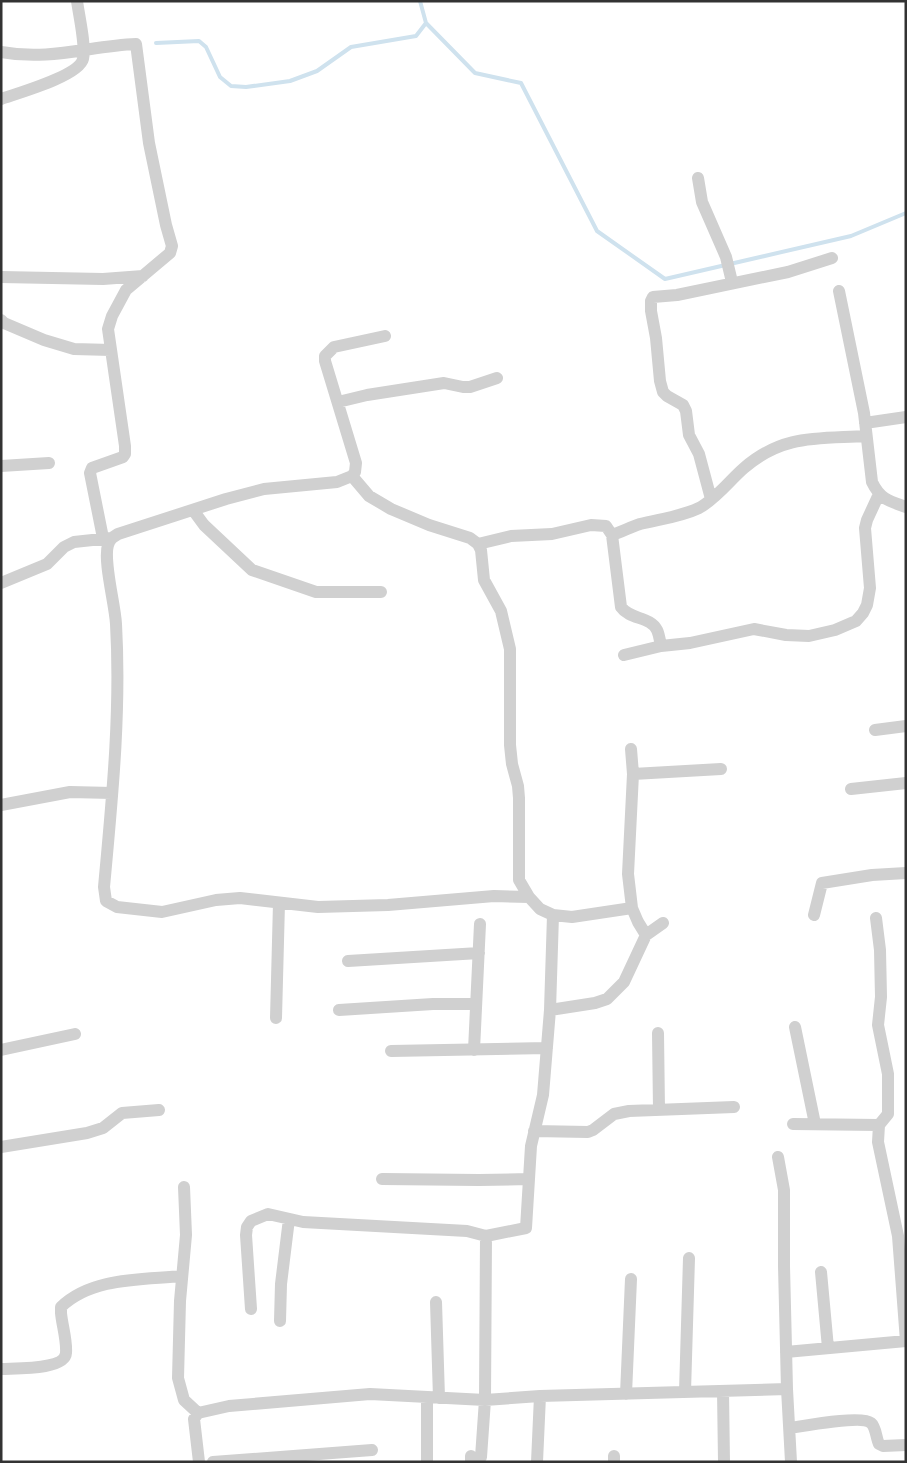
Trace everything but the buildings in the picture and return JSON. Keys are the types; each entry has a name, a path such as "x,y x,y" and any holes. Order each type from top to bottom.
{"street":[{"path":"1,99 69,75 79,67 83,61 84,51 77,1"},
{"path":"1,52 40,56 122,44 136,44 149,143 172,246 170,253 126,290 112,316 108,329 126,446 125,454 123,457 92,468 90,473 107,538 107,557 116,623 118,708 104,887 106,901 116,908 162,912 216,900 240,898 279,904 318,906 388,905 494,896 528,897"},
{"path":"698,178 702,202 726,257 731,280"},
{"path":"711,498 700,454 689,435 686,411 683,406 667,396 662,386 651,311 653,297 677,295 731,280 788,272 832,258"},
{"path":"1,276 103,279 143,276"},
{"path":"839,291 865,430 872,482 879,494 889,501 906,507"},
{"path":"1,320 44,340 74,349 110,350"},
{"path":"1,583 47,564 64,547 74,542 107,538 264,489 337,482 352,476 355,472 356,463 325,361 327,352 334,347 385,336"},
{"path":"338,402 367,395 444,383 470,387 497,378"},
{"path":"612,535 700,507 746,466 766,452 782,444 865,430 906,418"},
{"path":"1,466 49,462"},
{"path":"352,476 369,496 391,509 429,525 470,538 478,544 481,550 484,580 501,611 510,648 512,707 510,745 519,798 519,880 528,897 540,909 553,916 572,917 632,908"},
{"path":"624,655 661,646 690,644 754,629 786,635 809,636 835,630 856,620 863,613 867,605 870,588 865,528 879,494"},
{"path":"193,510 204,526 252,570 316,592 381,592"},
{"path":"478,544 511,536 552,534 590,525 606,526 612,535 621,607 625,612 652,625 657,630 661,646"},
{"path":"875,730 906,726"},
{"path":"631,748 633,774 628,874 632,908 646,935"},
{"path":"633,774 720,768"},
{"path":"851,789 906,782"},
{"path":"1,805 70,792 112,793"},
{"path":"814,915 822,883 906,872"},
{"path":"276,1018 279,904"},
{"path":"251,1309 247,1227 251,1221 268,1214 303,1222 467,1231 486,1236 526,1228 531,1146 543,1094 547,1048 553,916"},
{"path":"786,1352 906,1341 898,1236 878,1142 879,1124 888,1114 888,1074 878,1025 881,998 880,950 876,918"},
{"path":"550,1010 596,1003 607,999 624,982 646,935 663,923"},
{"path":"474,1050 480,924"},
{"path":"348,961 479,953"},
{"path":"339,1010 433,1004 476,1004"},
{"path":"795,1027 815,1124"},
{"path":"658,1033 659,1110"},
{"path":"1,1050 75,1034"},
{"path":"391,1051 547,1048"},
{"path":"534,1131 588,1132 614,1114 734,1107"},
{"path":"1,1147 87,1133 103,1128 122,1113 159,1110"},
{"path":"793,1124 879,1124"},
{"path":"778,1157 784,1190 786,1352 791,1462"},
{"path":"382,1179 478,1180 529,1178"},
{"path":"184,1187 186,1235 180,1302 178,1378 184,1400 198,1412"},
{"path":"280,1321 280,1284 289,1219"},
{"path":"475,1458 486,1400 486,1236"},
{"path":"685,1392 689,1258"},
{"path":"821,1272 828,1348"},
{"path":"1,1369 44,1366 59,1363 65,1359 61,1307 69,1299 106,1284 182,1276"},
{"path":"626,1394 632,1279"},
{"path":"427,1462 433,1398 436,1302"},
{"path":"199,1462 194,1419 198,1412 229,1406 370,1394 486,1400 540,1396 788,1389"},
{"path":"723,1391 724,1462"},
{"path":"536,1462 540,1396"},
{"path":"790,1428 850,1419 864,1420 870,1422 874,1427 879,1444 883,1446 906,1445"},
{"path":"213,1462 372,1450"}],"waterway":[{"path":"420,1 426,23 475,73 521,83 597,231 665,279 851,236 906,213"},
{"path":"156,43 199,41 206,47 220,77 231,86 246,87 290,81 317,71 351,47 416,36 426,23"}]}
